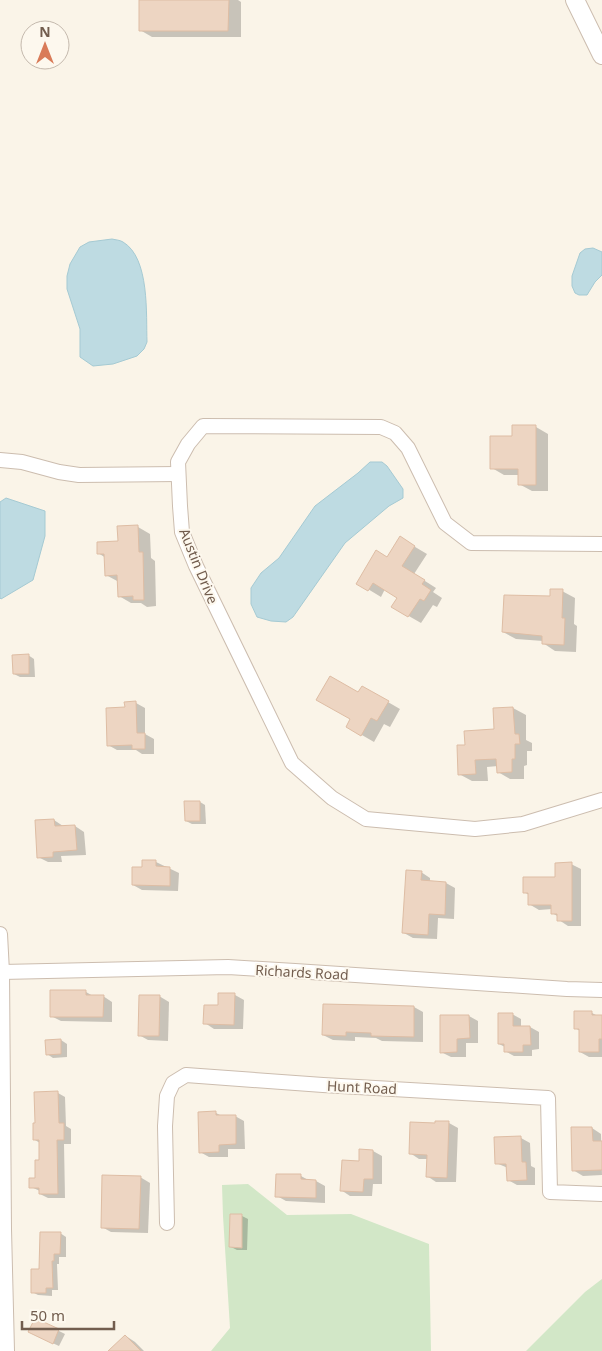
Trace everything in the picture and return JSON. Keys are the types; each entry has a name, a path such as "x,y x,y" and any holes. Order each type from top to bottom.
{"street":[{"path":"575,0 602,55"},
{"name":"Austin Drive","path":"602,544 471,543 445,523 408,448 395,433 381,427 203,426 188,444 178,462 182,532 196,566 292,764 332,798 366,819 475,829 524,824 602,800"},
{"path":"0,460 22,462 59,472 79,475 178,474"},
{"path":"0,934 7,1351"},
{"name":"Richards Road","path":"2,972 228,967 602,990"},
{"name":"Hunt Road","path":"167,1223 165,1126 167,1096 173,1083 186,1075 548,1098 550,1192 602,1194"}],"green space":[{"path":"248,1184 287,1215 351,1214 429,1244 431,1351 211,1351 230,1328 222,1185"},
{"path":"602,1279 602,1351 526,1351 585,1292"}],"water":[{"path":"112,239 123,242 132,250 138,261 145,288 147,342 144,349 137,356 113,364 93,366 80,357 80,329 67,289 67,276 70,264 80,247 89,242"},
{"path":"593,248 602,252 602,275 587,295 579,295 575,293 572,286 572,276 580,253 585,249"},
{"path":"370,462 382,462 387,466 403,489 403,498 389,506 345,543 293,617 286,622 271,621 257,617 251,604 251,588 261,573 279,558 315,506"},
{"path":"6,498 45,511 45,536 33,580 1,599 0,502"}],"building":[{"path":"139,0 229,0 228,31 139,31"},
{"path":"512,425 536,425 536,485 518,485 518,469 490,469 490,436 512,436"},
{"path":"138,525 139,552 143,552 144,600 133,600 133,596 118,597 117,575 105,576 104,554 97,554 97,542 118,541 117,526"},
{"path":"400,536 415,546 402,566 425,580 422,584 431,590 424,601 420,599 408,617 391,607 397,598 373,583 368,591 356,584 376,550 387,557"},
{"path":"550,589 563,589 562,618 565,618 564,645 542,644 542,636 502,632 504,595 550,596"},
{"path":"29,654 29,674 13,674 12,655"},
{"path":"330,676 358,692 362,686 389,701 377,721 371,718 361,736 346,727 350,719 316,700"},
{"path":"136,701 137,733 145,733 145,749 132,749 132,745 107,746 106,708 125,707 124,702"},
{"path":"513,707 515,734 519,734 520,744 515,744 515,759 512,759 512,772 497,773 496,759 475,760 476,774 458,775 457,745 465,745 464,731 494,729 493,708"},
{"path":"184,801 200,801 200,821 185,821"},
{"path":"54,819 55,826 75,825 77,850 53,852 53,857 37,858 35,820"},
{"path":"142,860 156,860 156,866 170,867 170,886 132,885 132,867 142,867"},
{"path":"572,862 572,921 557,921 557,914 551,914 551,905 528,905 528,893 523,893 523,877 555,877 555,863"},
{"path":"406,870 422,871 421,880 446,882 445,915 429,914 428,935 402,933"},
{"path":"50,990 86,990 86,995 104,995 103,1017 50,1017"},
{"path":"218,993 235,993 234,1025 203,1024 204,1005 218,1005"},
{"path":"139,995 160,995 159,1036 138,1036"},
{"path":"323,1004 414,1006 414,1037 371,1036 371,1033 346,1032 346,1036 322,1035"},
{"path":"574,1011 592,1011 592,1015 602,1015 602,1039 599,1039 599,1052 579,1052 579,1029 574,1029"},
{"path":"498,1013 513,1013 513,1026 530,1026 531,1045 523,1045 523,1052 504,1052 504,1044 498,1044"},
{"path":"440,1015 469,1015 470,1038 457,1039 457,1052 440,1053"},
{"path":"61,1039 61,1054 46,1055 45,1040"},
{"path":"58,1091 59,1123 64,1123 64,1140 57,1140 58,1194 39,1194 39,1188 29,1188 29,1178 35,1178 35,1160 39,1160 39,1140 33,1140 33,1123 35,1123 34,1092"},
{"path":"216,1111 216,1115 236,1115 236,1144 219,1145 219,1152 199,1153 198,1112"},
{"path":"435,1121 449,1121 447,1178 426,1177 427,1155 409,1154 410,1122 435,1123"},
{"path":"571,1127 592,1127 593,1141 602,1141 602,1170 572,1171"},
{"path":"521,1136 522,1162 526,1162 527,1180 507,1181 506,1164 495,1164 494,1137"},
{"path":"359,1149 373,1150 373,1179 364,1179 363,1192 340,1191 342,1160 359,1161"},
{"path":"276,1174 301,1174 301,1179 316,1180 316,1198 275,1197"},
{"path":"102,1175 141,1176 139,1229 101,1228"},
{"path":"230,1214 242,1214 242,1248 229,1247"},
{"path":"40,1232 61,1232 60,1254 54,1254 54,1261 52,1261 53,1288 46,1288 46,1293 31,1293 31,1269 39,1269"},
{"path":"35,1318 59,1329 53,1344 28,1332"},
{"path":"125,1335 141,1351 108,1351"}]}
